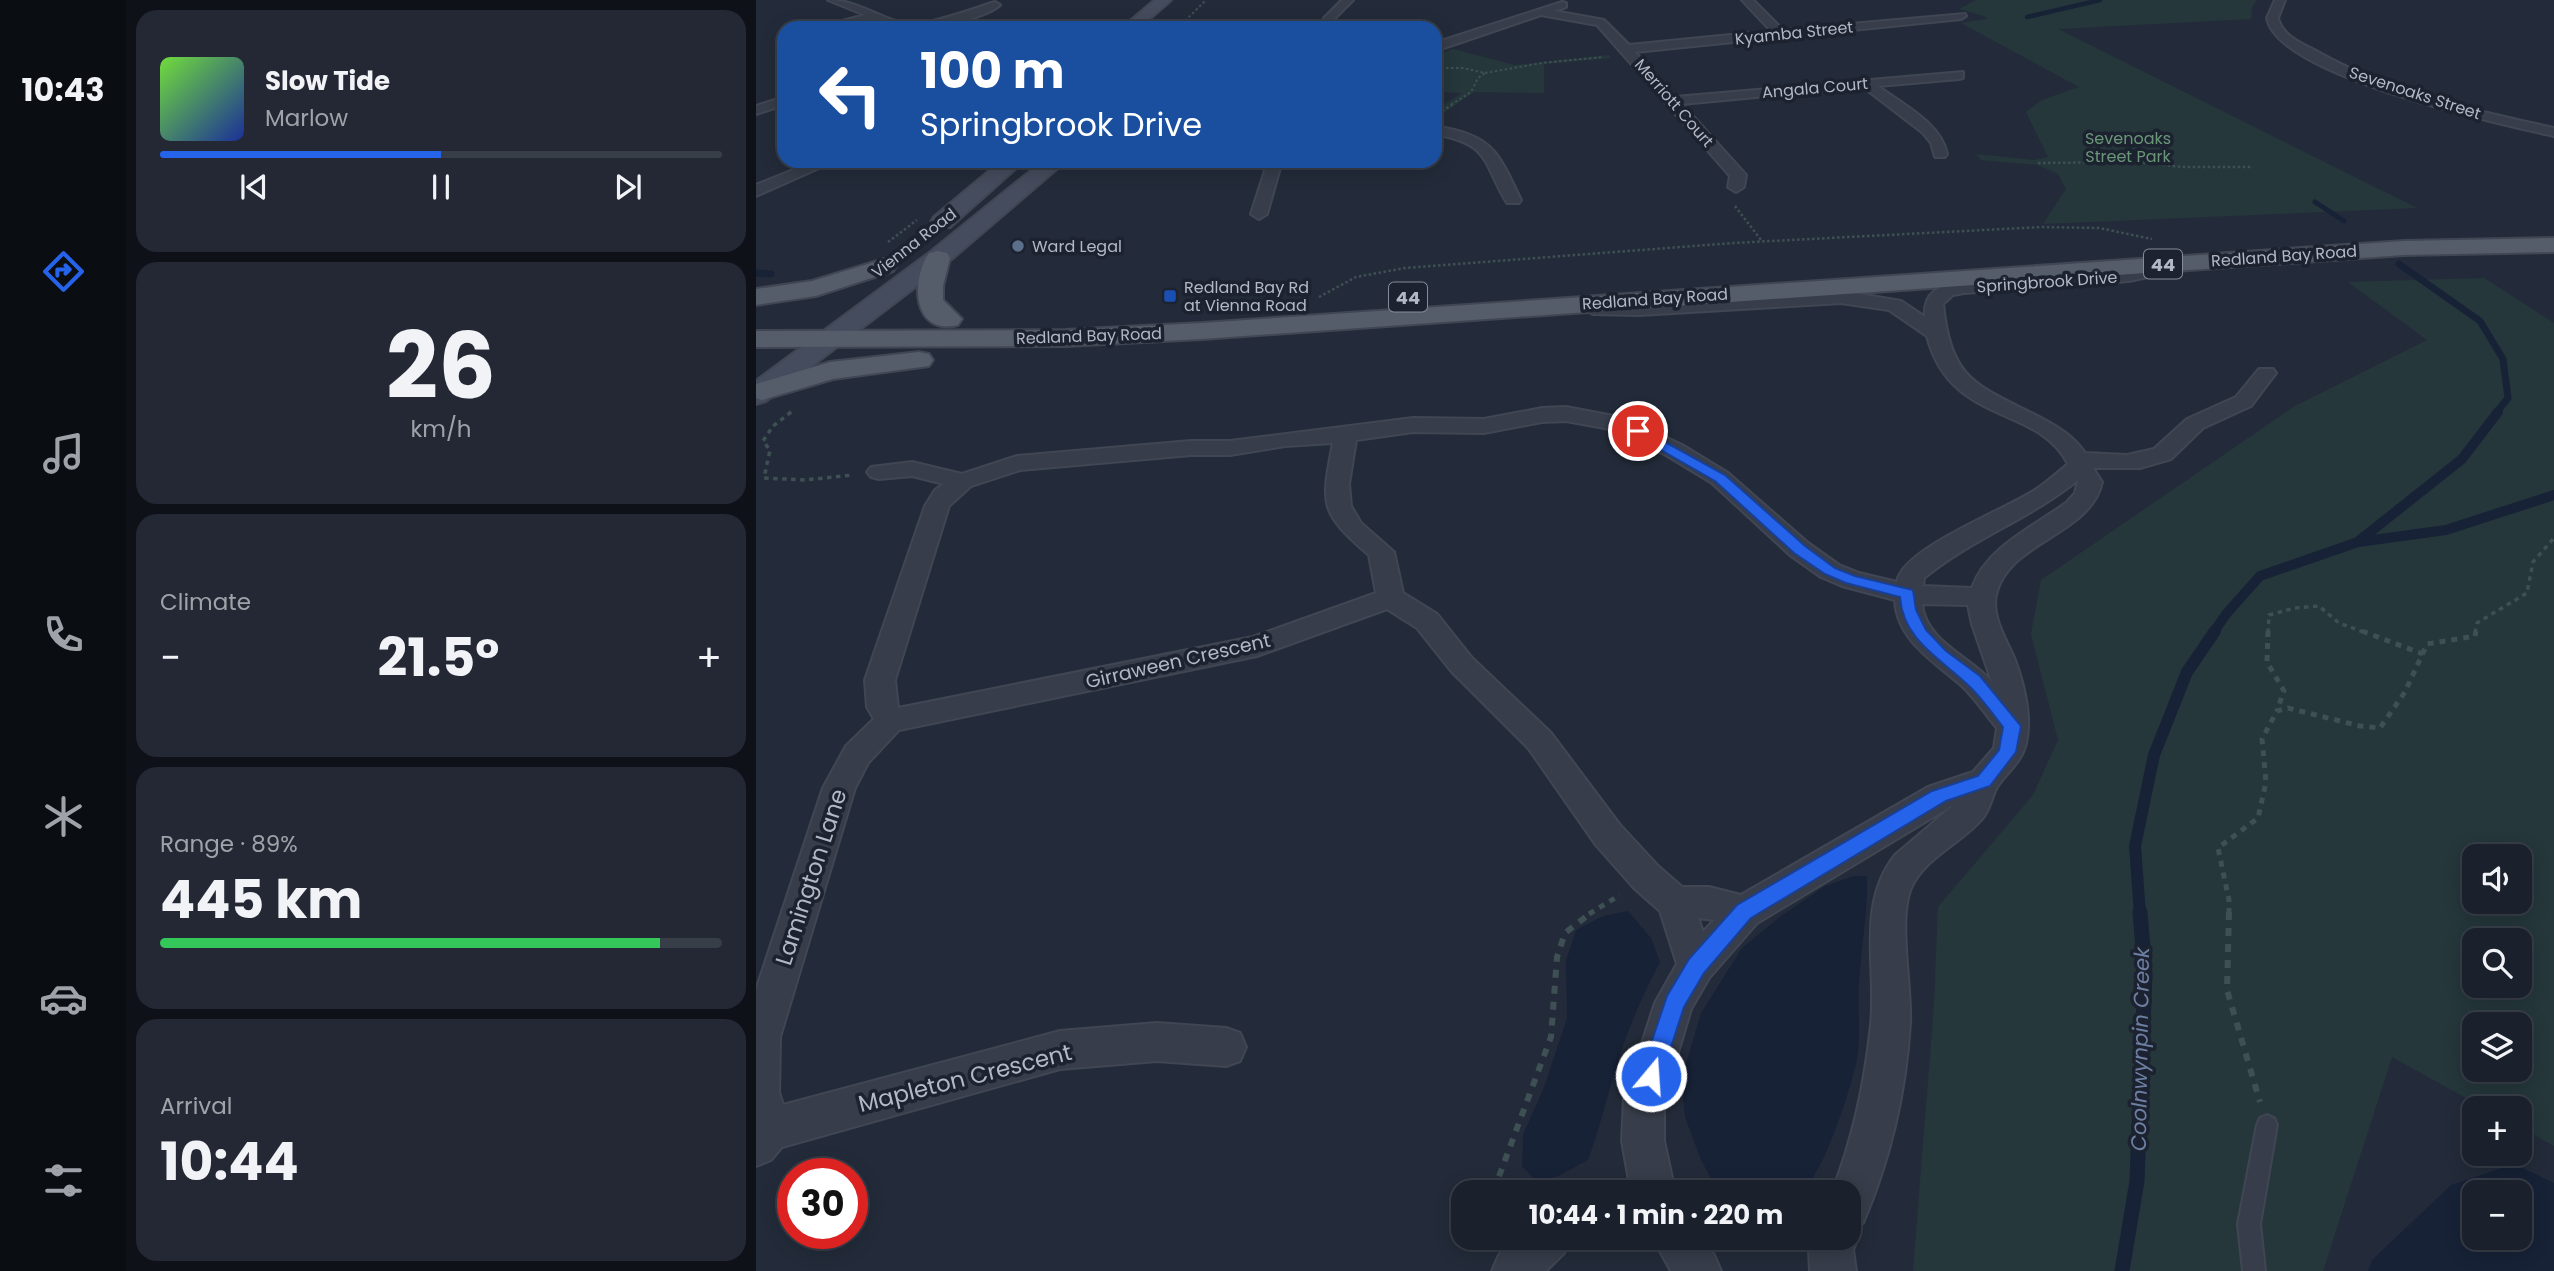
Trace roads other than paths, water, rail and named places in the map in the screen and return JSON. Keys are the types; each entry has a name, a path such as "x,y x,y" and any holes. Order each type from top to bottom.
{"main road":[{"path":"1138,21 1164,0"},
{"name":"Vienna Road","path":"923,226 1004,168"},
{"name":"Vienna Road","path":"829,320 938,258 1047,168"},
{"name":"Redland Bay Road","path":"756,319 1093,317 2166,244 2422,229 2554,229"},
{"name":"Redland Bay Road","path":"829,320 1066,338 2404,247 2554,245"},
{"name":"Vienna Road","path":"756,297 816,288 892,252 829,320"},
{"path":"938,258 928,292 929,305 949,319"},
{"path":"756,362 785,340 829,320"},
{"path":"759,393 829,320"},
{"path":"759,393 830,371 986,352 1066,338"},
{"path":"756,339 785,340"}],"street":[{"path":"833,0 891,21"},
{"path":"1328,21 1348,0"},
{"path":"1442,45 1545,13 1570,0"},
{"path":"1747,0 1781,35"},
{"name":"Sevenoaks Street","path":"2280,0 2273,11 2274,25 2280,32 2313,55 2344,71 2429,101 2554,132"},
{"path":"940,21 986,10 995,5"},
{"name":"Merriott Court","path":"1595,8 1603,17 1600,22 1738,175 1735,187"},
{"path":"1545,13 1600,22"},
{"path":"854,21 877,16"},
{"name":"Kyamba Street","path":"1629,52 1961,16"},
{"name":"Angala Court","path":"1671,101 1959,75"},
{"path":"1867,84 1928,130 1938,143 1940,154"},
{"path":"758,108 777,103"},
{"path":"1442,132 1470,138 1488,149 1513,200"},
{"path":"756,191 811,168"},
{"path":"1259,214 1273,168"},
{"name":"Springbrook Drive","path":"2079,463 2073,451 2056,436 2026,418 1990,403 1954,376 1944,362 1934,332 1933,302 1947,290 2129,276 2193,262"},
{"path":"1547,306 1639,309 1841,296 1894,305 1934,332"},
{"path":"2012,726 1974,680 1940,655 1920,633 1909,610 1911,575 1938,552 2055,488 2079,463 2157,456 2171,448 2187,429 2199,421 2236,408 2252,397 2266,373"},
{"path":"890,721 882,707 880,680 937,506 944,495 963,481 991,470 1045,460 1230,448 1413,425 1484,426 1542,415 1588,416 1616,423 1674,450 1720,478 1799,549 1830,571 1851,580 1908,594 1982,597"},
{"path":"1346,435 1334,492 1340,511 1352,528 1381,552 1386,569 1385,585 1390,598 1427,621 1462,665 1540,741 1608,835 1646,877 1675,902 1696,966"},
{"path":"1857,1180 1873,1132 1882,1089 1892,995 1887,909 1895,883 1908,865 1972,808 1984,781 2008,752 2012,726 2004,668 1985,622 1982,597 1988,580 2021,544 2055,525 2089,494 2091,481 2079,463"},
{"path":"879,472 912,469 963,481"},
{"name":"Girraween Crescent","path":"890,721 1257,646 1390,598"},
{"name":"Lamington Lane","path":"762,1138 760,1037 839,788 857,755 890,721"},
{"path":"1645,1180 1644,1099 1674,1003 1696,966 1744,912 1939,796 1984,781"},
{"path":"1675,902 1709,904 1744,912"},
{"name":"Mapleton Crescent","path":"762,1138 1060,1049 1157,1042 1226,1047"},
{"path":"1515,1271 1535,1250"},
{"path":"1683,1250 1698,1271"}],"lane":[{"path":"2254,1271 2249,1224 2267,1125"}],"water":[{"path":"1854,876 1867,876 1859,984 1858,1054 1827,1151 1811,1180 1712,1180 1701,1160 1685,1117 1681,1081 1701,1013 1742,948 1781,916 1825,886"},
{"path":"1628,911 1651,938 1660,962 1625,1040 1588,1160 1558,1176 1535,1180 1522,1166 1523,1135 1544,1087 1567,1018 1566,961 1576,930 1603,916"},
{"path":"2508,1166 2518,1166 2554,1183 2554,1271 2368,1271 2372,1260 2451,1185 2462,1181 2462,1250 2532,1250 2532,1180 2466,1180"}],"waterway":[{"path":"2027,17 2100,0"},
{"path":"2315,202 2344,221"},
{"path":"2399,264 2480,321 2503,359 2508,398 2496,413"},
{"path":"756,273 771,274"},
{"path":"2360,540 2462,459 2498,412"},
{"name":"Coolnwynpin Creek","path":"2213,633 2260,576 2358,542 2446,530 2554,495"},
{"name":"Coolnwynpin Creek","path":"2140,914 2135,846 2154,755 2187,672 2215,631"},
{"name":"Coolnwynpin Creek","path":"2122,1271 2137,1181 2145,973 2140,912"}],"place":[{"name":"Ward Legal","path":"1018,246"},
{"name":"Redland Bay Rd at Vienna Road","path":"1170,296"}],"park label":[{"name":"Sevenoaks Street Park","path":"2128,147"}]}
